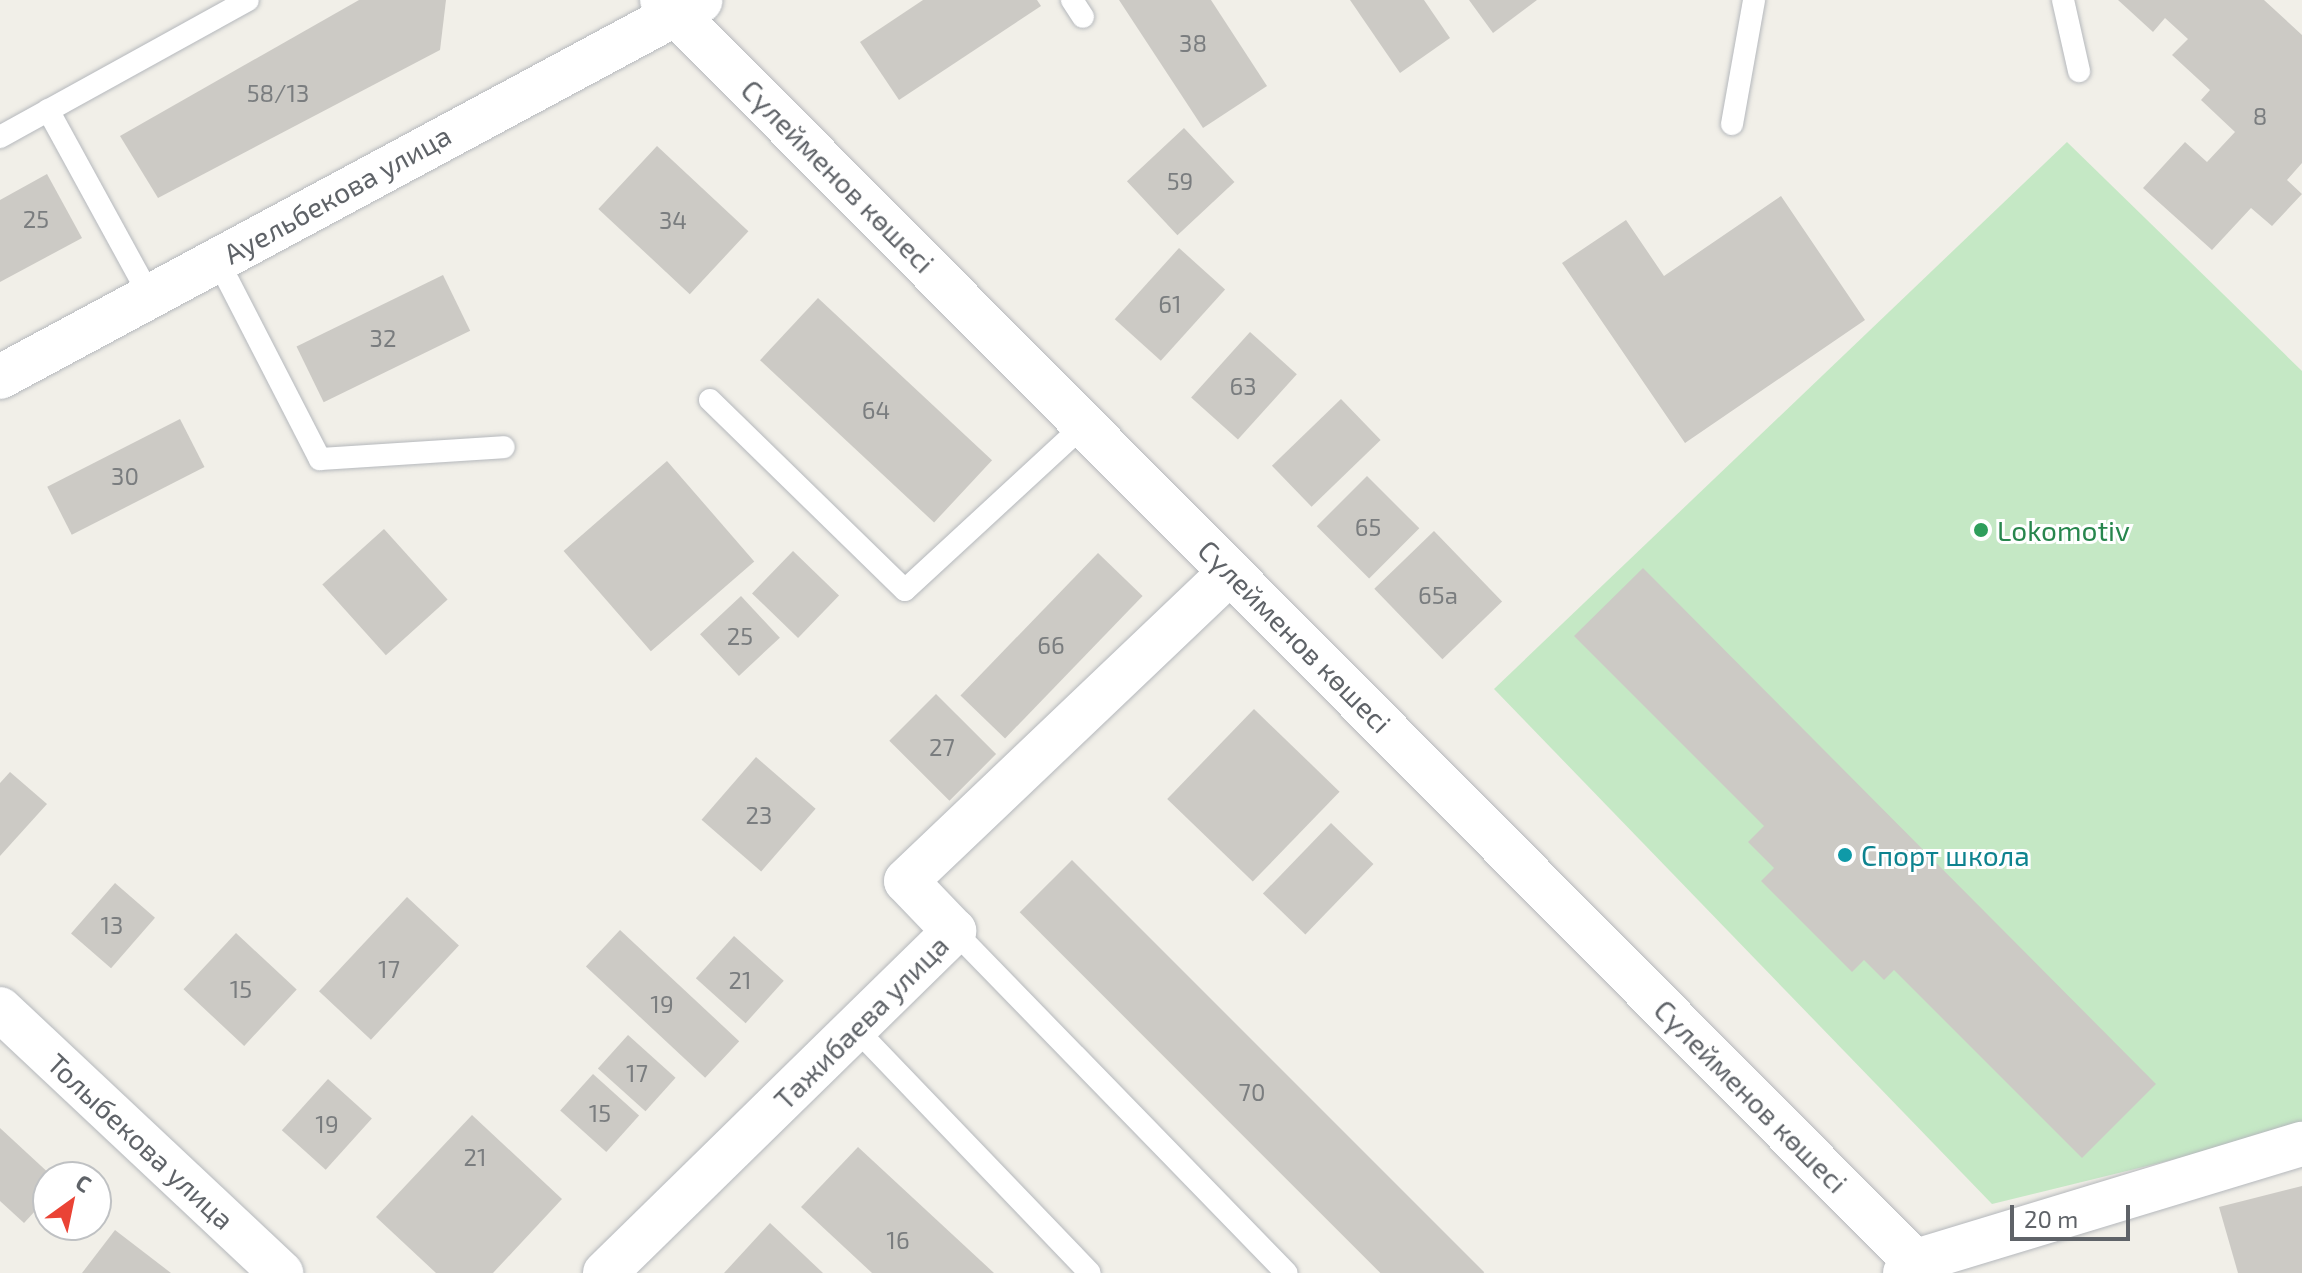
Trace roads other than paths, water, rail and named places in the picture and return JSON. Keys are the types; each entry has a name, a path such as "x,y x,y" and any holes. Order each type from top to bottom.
{"street":[{"name":"Ауельбекова улица","path":"0,377 680,3"},
{"name":"Сүлейменов көшесі","path":"680,3 1085,424 1916,1269"},
{"name":"Тажибаева улица","path":"605,1273 954,931 906,881 1231,572"},
{"name":"Толыбекова улица","path":"0,1009 281,1273"},
{"path":"1916,1269 2302,1144"}],"lane":[{"path":"0,137 248,0"},
{"path":"1732,124 1754,0"},
{"path":"2063,0 2079,71"},
{"path":"48,110 150,296"},
{"path":"217,259 320,459 504,447"},
{"path":"710,400 905,590 1085,424"},
{"path":"954,931 1287,1273"},
{"path":"855,1028 1090,1273"}],"place":[{"name":"Lokomotiv","path":"1981,530"},
{"name":"Спорт школа","path":"1845,855"}]}
